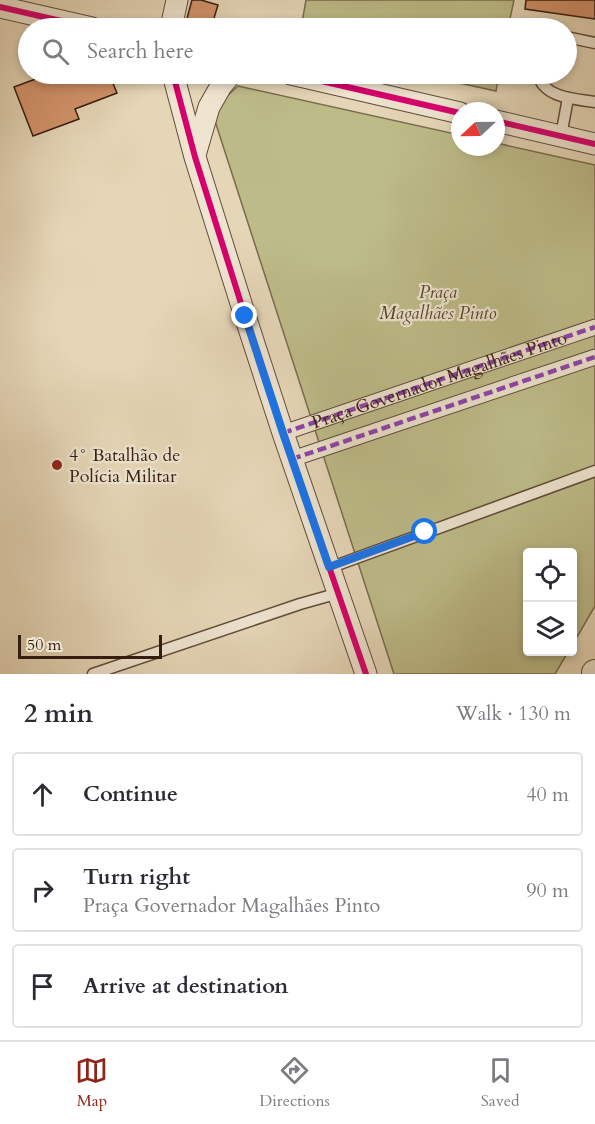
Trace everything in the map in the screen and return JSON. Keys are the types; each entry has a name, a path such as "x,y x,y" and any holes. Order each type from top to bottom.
{"street":[{"path":"173,18 177,0"},
{"path":"0,7 48,18"},
{"path":"177,84 195,157 283,433 366,674"},
{"path":"195,157 210,107 223,84"},
{"path":"334,84 451,111"},
{"path":"505,123 595,144"},
{"name":"Praça Governador Magalhães Pinto","path":"283,433 595,327"},
{"name":"Praça Governador Magalhães Pinto","path":"292,459 595,357"}],"lane":[{"path":"577,39 595,43"},
{"path":"543,84 547,90 568,98 595,102"},
{"path":"561,136 568,98"},
{"path":"329,567 595,471"},
{"path":"93,674 339,593"}],"green space":[{"path":"306,0 514,0 510,18 303,18"},
{"path":"464,84 497,84 496,91"},
{"name":"Praça Magalhães Pinto","path":"238,86 451,133 451,156 505,156 505,145 595,165 595,606 577,637 577,548 523,548 523,656 566,656 555,674 394,674 214,118 224,99"}],"building":[{"path":"192,0 218,5 214,18 187,18"},
{"path":"526,0 595,0 595,19 525,9"},
{"path":"22,84 113,84 117,93 75,109 79,119 33,136 14,87"}],"marked path":[{"path":"283,433 595,327"},
{"path":"292,459 595,357"}],"cycle path":[{"path":"0,7 48,18"},
{"path":"176,84 195,157 245,316 366,674"},
{"path":"334,84 451,111"},
{"path":"505,123 595,144"}],"place":[{"name":"4° Batalhão de Polícia Militar","path":"57,465"}],"route":[{"path":"245,316 329,567 425,532"}]}
